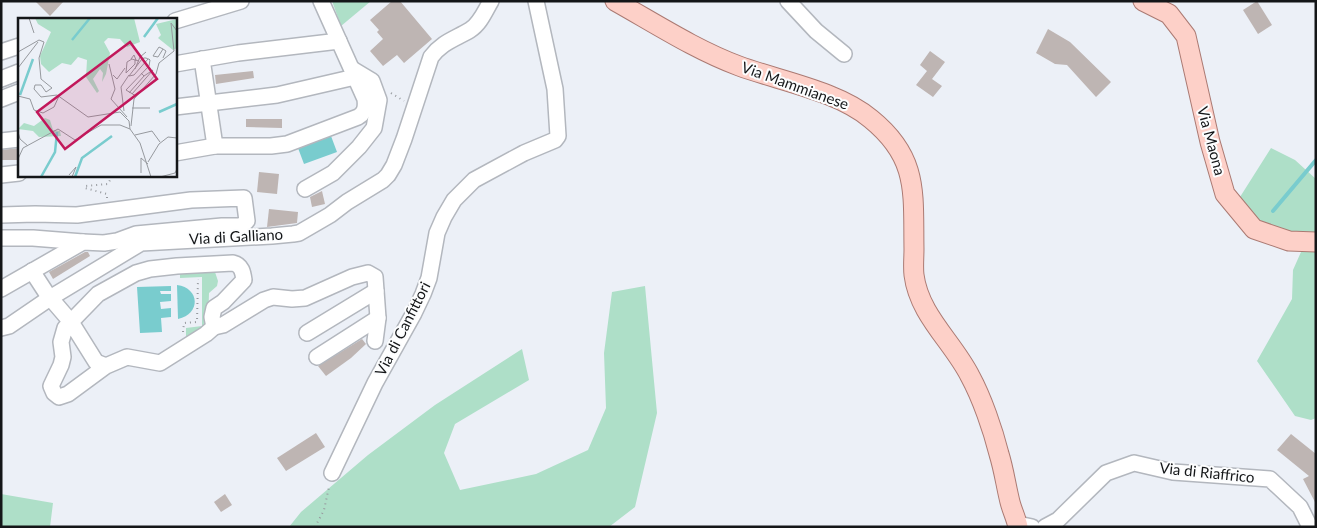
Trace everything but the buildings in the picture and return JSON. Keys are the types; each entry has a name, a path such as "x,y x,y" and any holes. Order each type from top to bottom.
{"main road":[{"name":"Via Mammianese","path":"615,1 713,55 821,93 852,106 869,117 886,132 902,155 910,175 913,195 914,275 919,294 924,307 970,375 981,400 999,453 1010,502 1023,526"},
{"name":"Via Maona","path":"1143,1 1169,14 1186,36 1210,142 1225,194 1254,229 1289,241 1316,242"}],"street":[{"path":"176,21 241,1"},
{"path":"176,153 215,146 271,146 287,144 358,117 364,111 366,103 321,1"},
{"name":"Via di Galliano","path":"1,328 9,326 50,298 141,243 299,233 383,180 394,165 431,58 444,44 470,30 482,16 491,1"},
{"name":"Via di Canfittori","path":"332,473 376,383 423,294 429,278 437,233 454,200 474,180 524,153 555,140 558,136 555,89 536,1"},
{"path":"788,1 816,31 844,54"},
{"path":"215,146 209,103 185,60 339,41"},
{"path":"1,52 18,46"},
{"path":"1,79 18,72"},
{"path":"176,108 277,95 353,73 372,81 379,100 374,128 359,147 333,173 305,189"},
{"path":"1,99 18,92"},
{"path":"1,141 18,139"},
{"path":"1,216 35,214 78,215 191,200 244,198 247,221 241,226 136,234 104,243 33,238 1,238"},
{"path":"1,289 83,242"},
{"path":"214,327 212,317 214,308 223,302 244,280 242,270 236,264 177,266 150,269 136,273 98,294 65,328 61,342 63,357 51,386 54,393 59,397 68,394 106,366 127,357 160,363 214,327 223,325 264,300 273,297 305,298 368,273 375,277 378,318 375,341"},
{"path":"32,271 50,298 71,322 96,362 106,366"},
{"path":"308,333 376,291"},
{"path":"317,358 378,318"},
{"name":"Via di Riaffrico","path":"1045,527 1058,520 1106,473 1134,463 1173,472 1270,480 1300,508 1310,527"}],"path":[{"path":"108,211 107,194 85,188 85,186 108,184 110,176"},
{"path":"183,332 184,323 197,322 198,282 202,264"},
{"path":"315,527 324,510 332,473"}],"green space":[{"path":"332,1 371,1 341,26"},
{"path":"1271,148 1295,160 1316,179 1316,418 1311,420 1295,416 1257,361 1292,299 1293,270 1301,252 1286,232 1255,218 1240,197"},
{"path":"214,269 218,281 217,286 209,293 208,324 186,342 186,328 202,326 202,277 180,278 180,270"},
{"path":"645,286 657,413 635,507 609,527 289,527 301,512 368,455 435,405 522,349 529,380 455,424 444,453 460,490 536,474 588,450 606,408 604,353 612,292"},
{"path":"1,494 53,503 50,527 1,527"}],"water":[{"path":"331,136 337,152 304,164 298,148"},
{"path":"177,285 185,287 190,291 195,301 191,312 178,319"},
{"path":"171,286 171,291 160,291 161,294 171,294 171,301 160,302 161,309 171,308 171,317 161,318 162,332 140,333 137,287"}],"waterway":[{"path":"1273,211 1316,160"}]}
